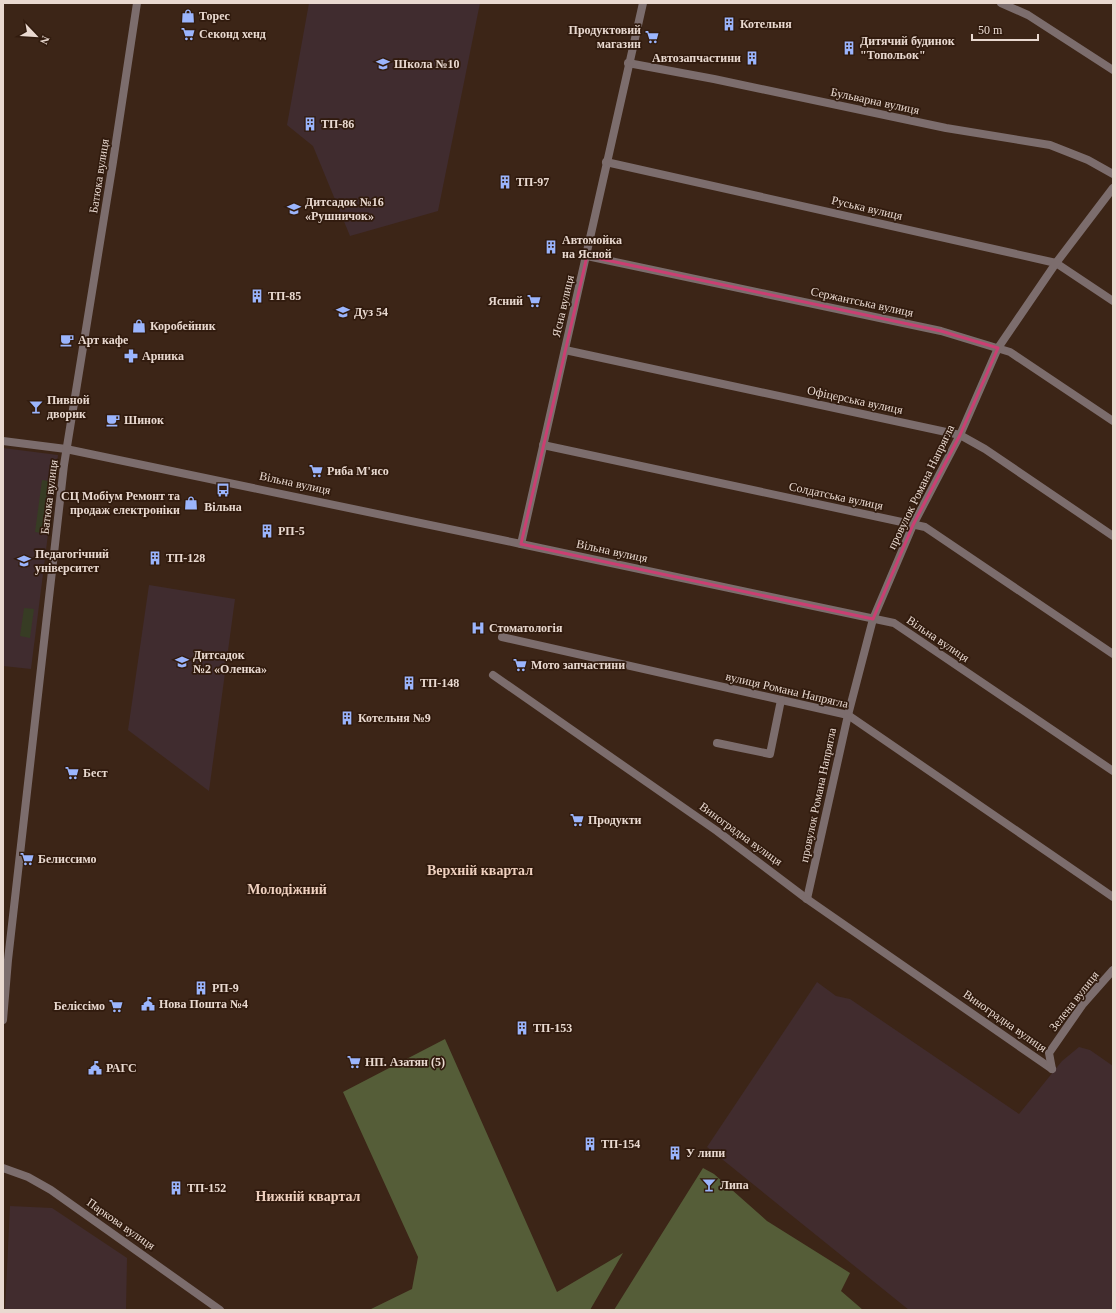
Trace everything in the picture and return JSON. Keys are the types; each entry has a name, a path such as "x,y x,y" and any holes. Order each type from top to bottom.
{"street":[{"name":"Батюка вулиця","path":"3,1020 8,960 66,449 113,162 137,3"},
{"name":"Ясна вулиця","path":"520,544 587,256 606,162 642,3"},
{"path":"1001,3 1028,15 1093,59 1113,70"},
{"name":"Бульварна вулиця","path":"628,63 714,79 946,128 1050,145 1088,160 1113,174"},
{"name":"Руська вулиця","path":"606,162 1056,263 1113,301"},
{"name":"провулок Романа Напрягла","path":"807,899 848,715 874,619 913,525 960,435 998,348 1056,263 1113,188"},
{"name":"Сержантська вулиця","path":"587,256 941,331 998,348 1010,352 1113,421"},
{"name":"Офіцерська вулиця","path":"565,350 960,435 985,449 1113,536"},
{"name":"Вільна вулиця","path":"3,441 66,449 894,623 1113,772"},
{"name":"Солдатська вулиця","path":"543,445 925,527 1113,654"},
{"name":"вулиця Романа Напрягла","path":"502,637 848,715 1113,897"},
{"name":"Виноградна вулиця","path":"493,675 717,831 807,899 1052,1069"},
{"path":"717,743 770,754 781,700"},
{"name":"Зелена вулиця","path":"1052,1069 1049,1053 1084,1004 1113,970"},
{"name":"Паркова вулиця","path":"3,1168 28,1176 51,1190 220,1310"}],"highlighted area":[{"path":"587,256 941,331 998,348 960,435 913,525 873,619 521,544"}],"shaded area":[{"name":"Школа №10","path":"309,3 480,3 438,211 350,236 313,146 287,125"},
{"name":"Педагогічний університет","path":"3,448 58,455 31,669 3,666"},
{"name":"Дитсадок №2 «Оленка»","path":"149,585 235,599 209,791 128,730"},
{"path":"817,982 836,996 850,999 1019,1114 1062,1061 1079,1047 1090,1050 1113,1066 1113,1310 909,1310 707,1147"},
{"path":"10,1206 52,1208 127,1258 126,1310 5,1310"}],"green space":[{"path":"42,480 49,481 42,533 35,532"},
{"path":"24,608 34,609 30,638 20,636"},
{"path":"445,1039 557,1292 623,1253 590,1310 369,1310 412,1289 418,1257 343,1092"},
{"path":"703,1168 714,1174 767,1221 850,1273 841,1291 863,1310 614,1310"}],"place":[{"name":"Торес","path":"188,16"},
{"name":"Котельня","path":"729,24"},
{"name":"Секонд хенд","path":"188,34"},
{"name":"Продуктовий магазин","path":"652,37"},
{"name":"Дитячий будинок \"Топольок\"","path":"849,48"},
{"name":"Автозапчастини","path":"752,58"},
{"name":"Школа №10","path":"383,64"},
{"name":"ТП-86","path":"310,124"},
{"name":"ТП-97","path":"505,182"},
{"name":"Дитсадок №16 «Рушничок»","path":"294,209"},
{"name":"Автомойка на Ясной","path":"551,247"},
{"name":"ТП-85","path":"257,296"},
{"name":"Ясний","path":"534,301"},
{"name":"Дуз 54","path":"343,312"},
{"name":"Коробейник","path":"139,326"},
{"name":"Арт кафе","path":"67,340"},
{"name":"Арника","path":"131,356"},
{"name":"Пивной дворик","path":"36,407"},
{"name":"Шинок","path":"113,420"},
{"name":"Риба М'ясо","path":"316,471"},
{"name":"Вільна","path":"223,490"},
{"name":"СЦ Мобіум Ремонт та продаж електроніки","path":"191,503"},
{"name":"РП-5","path":"267,531"},
{"name":"ТП-128","path":"155,558"},
{"name":"Педагогічний університет","path":"24,561"},
{"name":"Стоматологія","path":"478,628"},
{"name":"Дитсадок №2 «Оленка»","path":"182,662"},
{"name":"Мото запчастини","path":"520,665"},
{"name":"ТП-148","path":"409,683"},
{"name":"Котельня №9","path":"347,718"},
{"name":"Бест","path":"72,773"},
{"name":"Продукти","path":"577,820"},
{"name":"Белиссимо","path":"27,859"},
{"name":"РП-9","path":"201,988"},
{"name":"Нова Пошта №4","path":"148,1004"},
{"name":"Беліссімо","path":"116,1006"},
{"name":"ТП-153","path":"522,1028"},
{"name":"НП. Азатян (5)","path":"354,1062"},
{"name":"РАГС","path":"95,1068"},
{"name":"ТП-154","path":"590,1144"},
{"name":"У липи","path":"675,1153"},
{"name":"Липа","path":"709,1185"},
{"name":"ТП-152","path":"176,1188"}],"district":[{"name":"Верхній квартал","path":"480,870"},
{"name":"Молодіжний","path":"287,889"},
{"name":"Нижній квартал","path":"308,1196"}]}
